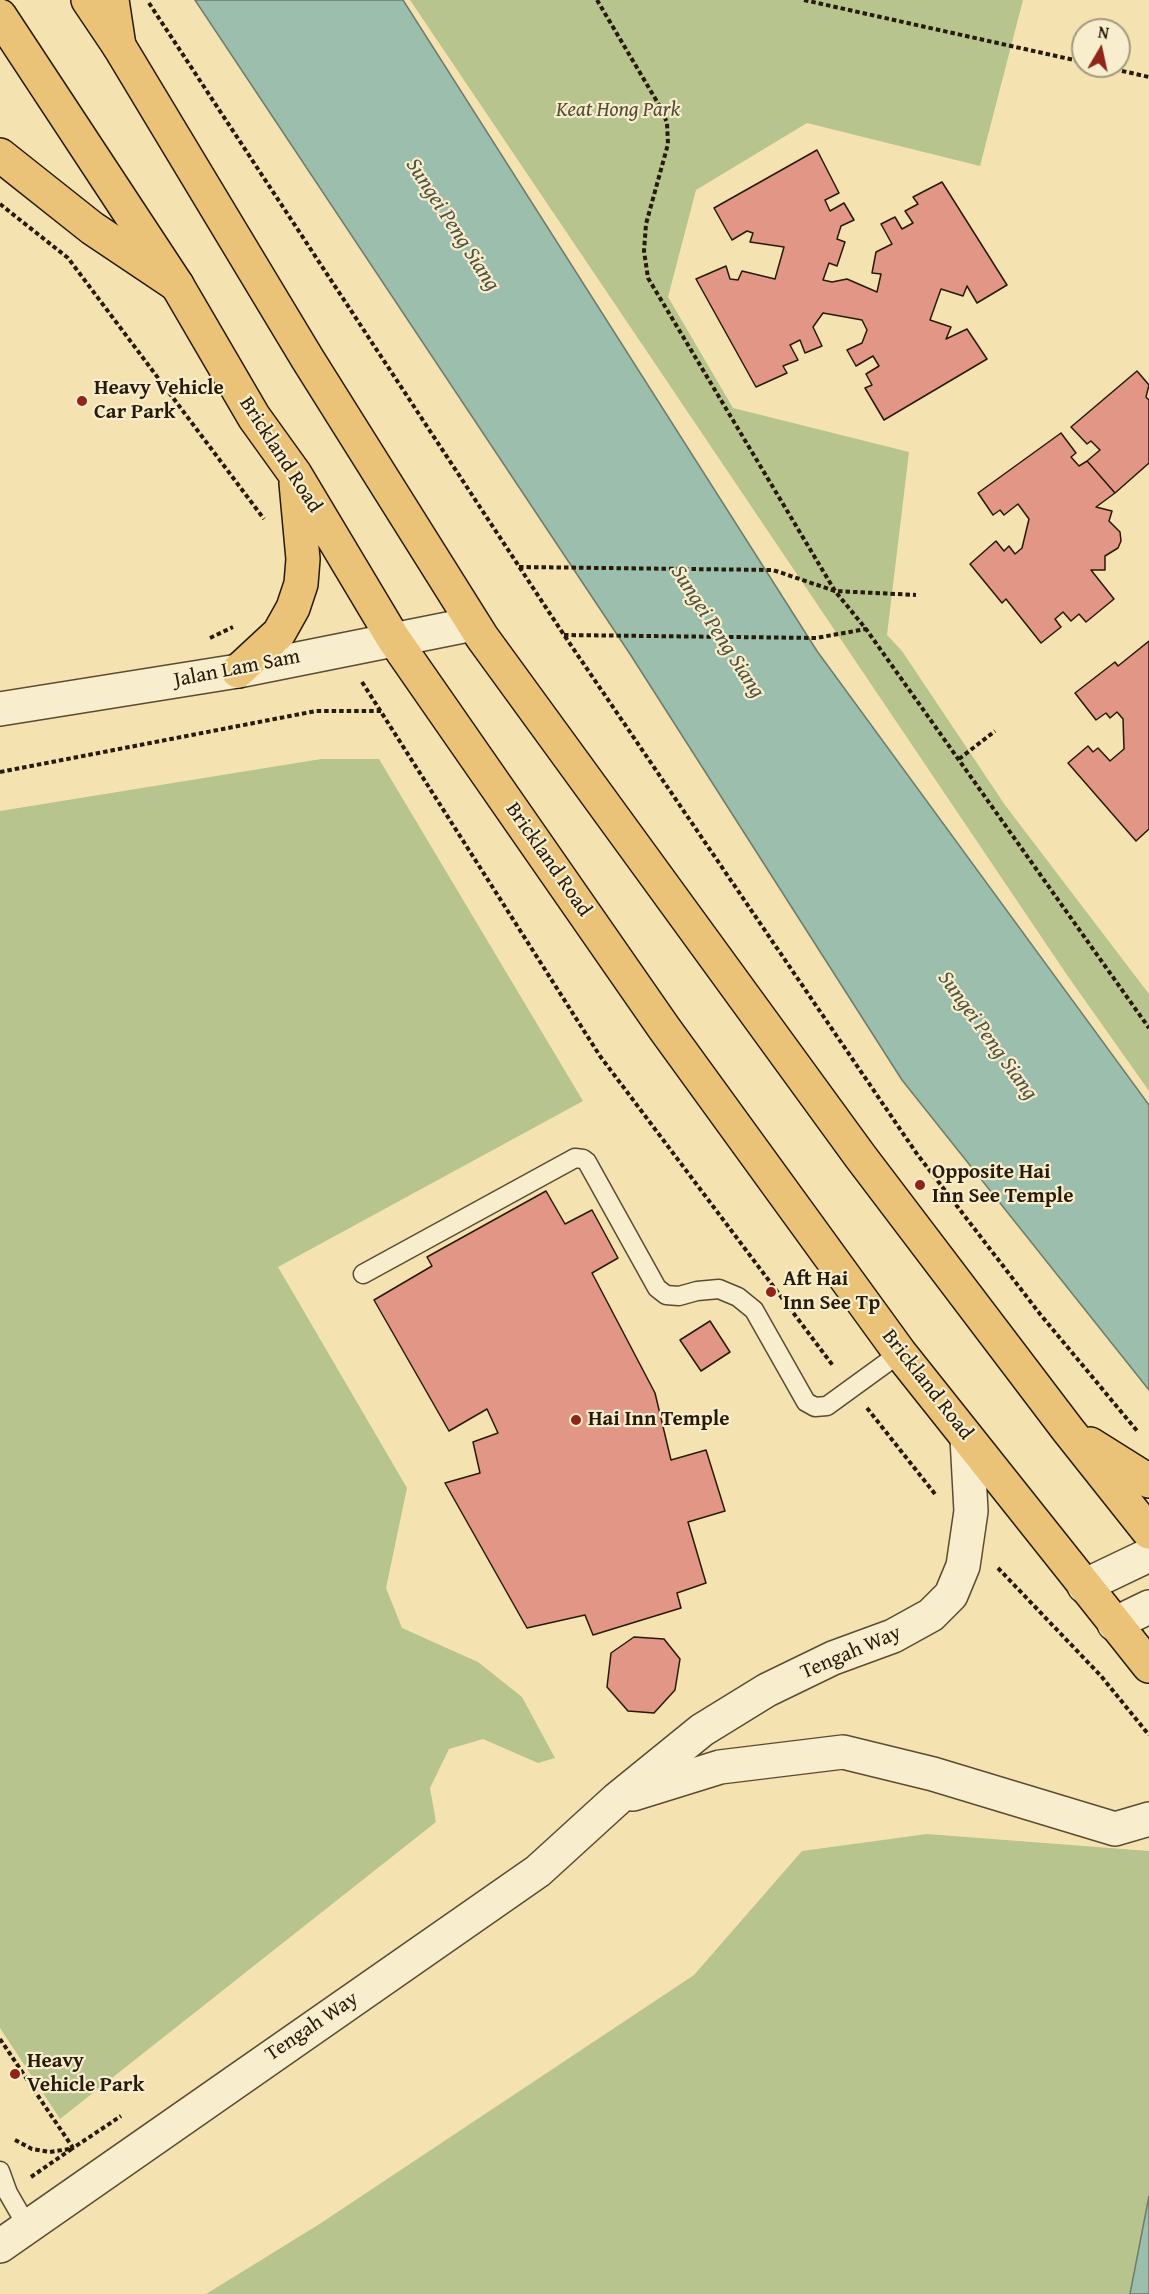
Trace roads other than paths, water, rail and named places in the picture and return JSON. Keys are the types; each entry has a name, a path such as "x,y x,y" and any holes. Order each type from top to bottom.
{"main road":[{"path":"88,0 119,45 301,348 473,624 860,1156 1068,1430 1149,1532"},
{"path":"112,0 119,45"},
{"name":"Brickland Road","path":"0,16 177,285 254,417 295,474 393,638 664,1028 900,1353 1149,1666"},
{"path":"0,155 92,228 177,285"},
{"path":"237,671 279,633 293,608 301,584 303,559 295,474"},
{"path":"1068,1430 1149,1481"}],"street":[{"name":"Jalan Lam Sam","path":"0,709 237,671 393,638 473,624"},
{"name":"Tengah Way","path":"0,2246 538,1871 617,1799 702,1730 767,1690 833,1658 893,1636 931,1615 951,1595 963,1566 971,1511 967,1438"},
{"path":"1084,1586 1149,1555"},
{"path":"1114,1624 1149,1607"},
{"name":"Tengah Way","path":"617,1799 720,1767 843,1752 933,1774 1115,1829 1149,1819"}],"lane":[{"path":"363,1274 575,1158 583,1159 588,1162 657,1288 666,1295 679,1296 697,1291 719,1289 738,1297 754,1310 806,1402 815,1407 827,1406 900,1353"},
{"path":"0,2171 8,2193 27,2226"}],"water":[{"name":"Sungei Peng Siang","path":"195,0 403,0 817,651 1149,1105 1149,1390 902,1080 630,654"},
{"path":"1149,2196 1149,2294 1130,2294"}],"place":[{"name":"Heavy Vehicle Car Park","path":"82,401"},
{"name":"Opposite Hai Inn See Temple","path":"920,1185"},
{"name":"Aft Hai Inn See Tp","path":"771,1292"},
{"name":"Hai Inn Temple","path":"576,1420"},
{"name":"Heavy Vehicle Park","path":"15,2074"}],"park label":[{"name":"Keat Hong Park","path":"618,111"}]}
